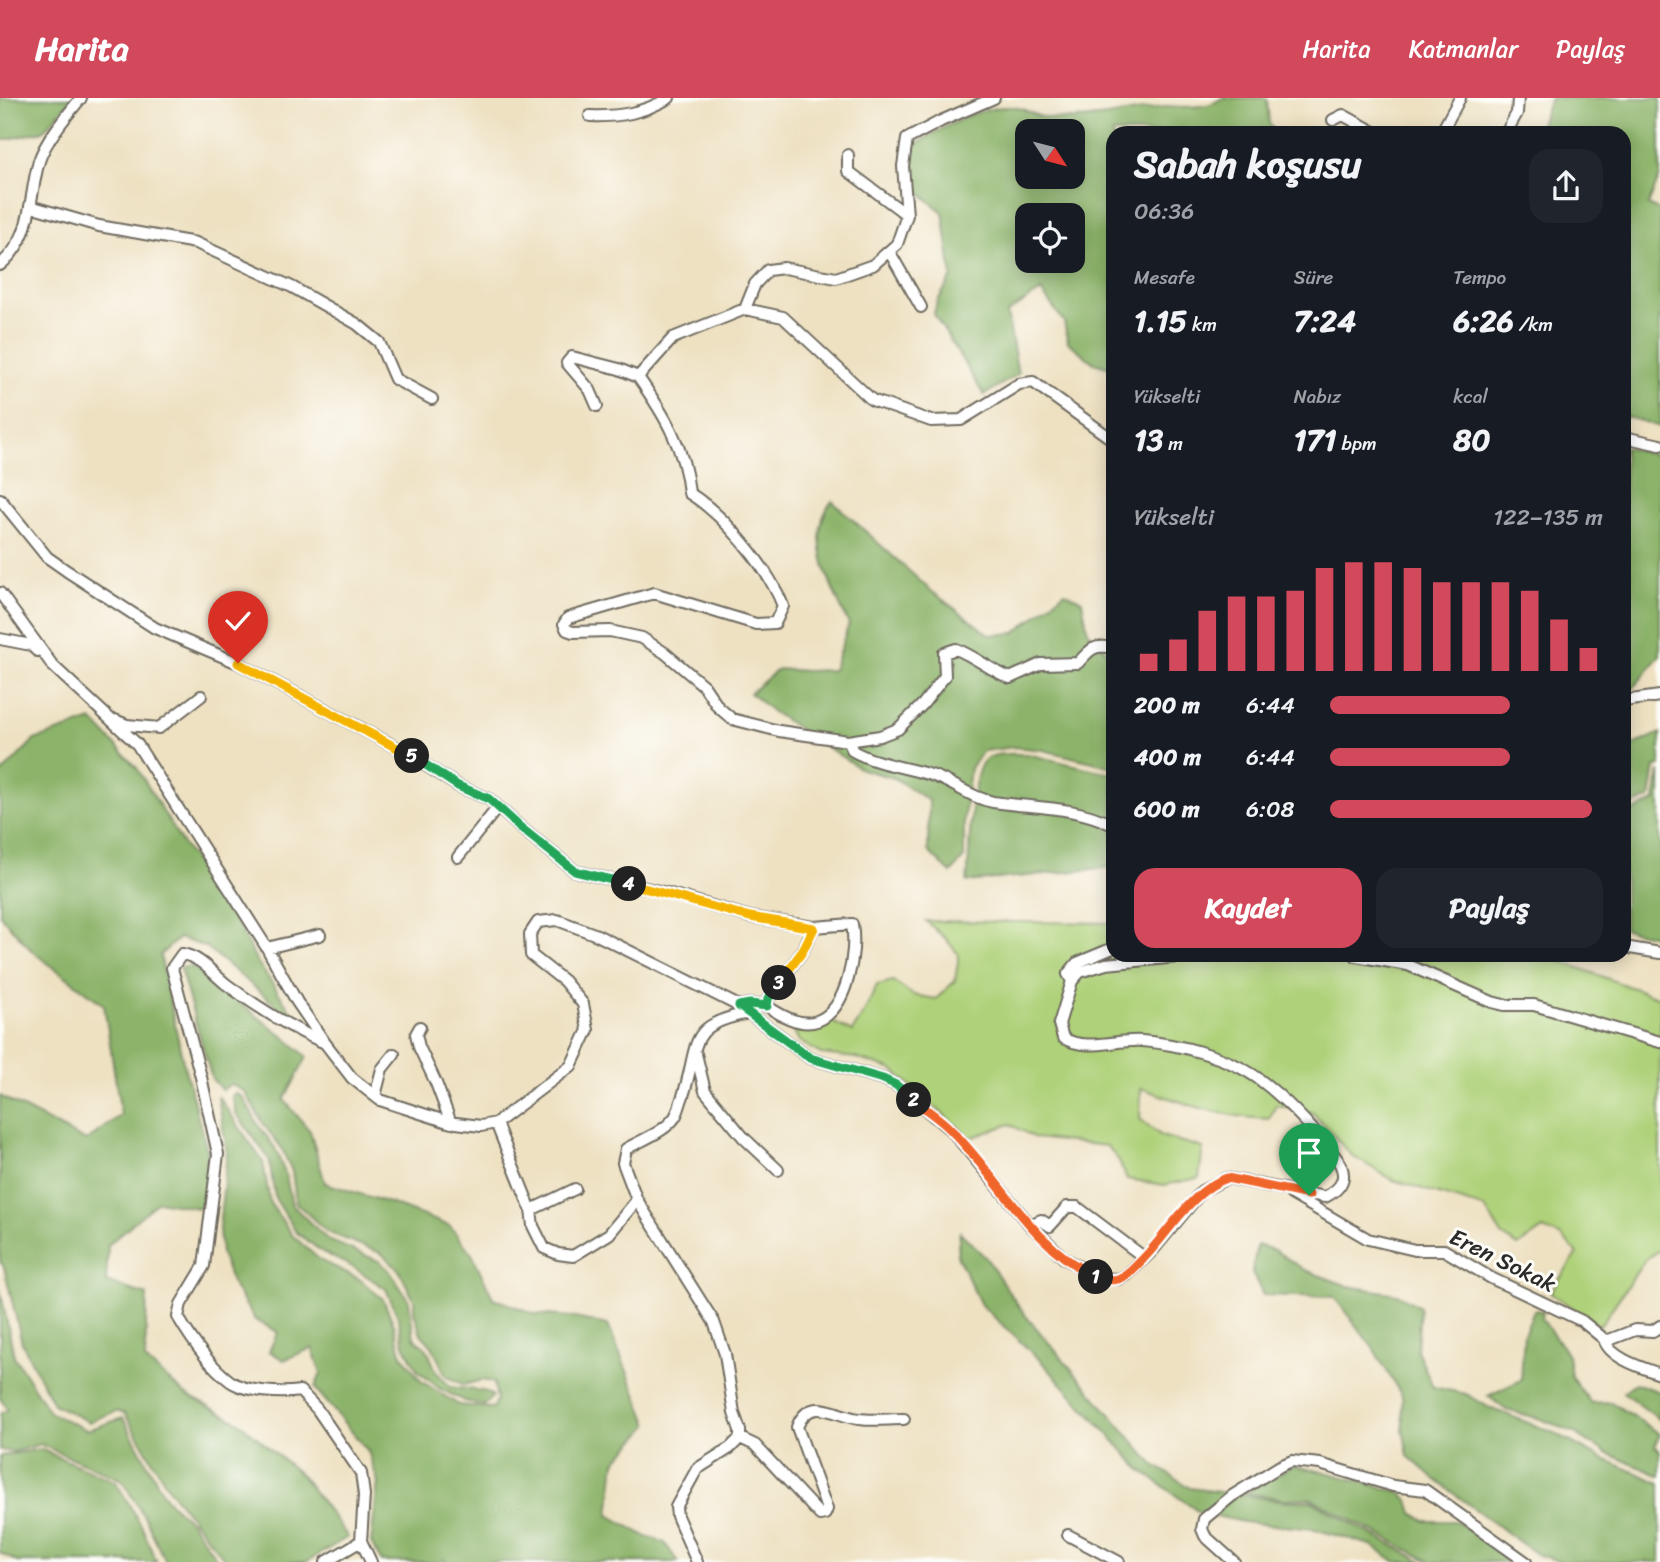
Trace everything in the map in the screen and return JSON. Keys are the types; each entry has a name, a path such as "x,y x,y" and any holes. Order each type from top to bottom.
{"street":[{"path":"0,265 25,234 40,159 68,113 81,98"},
{"path":"590,116 618,117 652,108 669,98"},
{"path":"745,309 755,284 768,270 784,268 836,278 873,264 889,251 897,244 907,215 903,166 907,139 994,98"},
{"path":"1445,126 1460,98"},
{"path":"1510,126 1517,113 1518,98"},
{"path":"1333,120 1343,115 1363,126"},
{"path":"848,155 848,170 907,215"},
{"path":"30,206 99,226 196,243 292,287 357,324 379,342 395,379 432,399"},
{"path":"889,251 921,307"},
{"path":"638,377 673,338 745,309 783,317 872,400 931,421 961,420 1019,384 1033,382 1106,435"},
{"path":"597,406 590,390 567,363 572,357 619,369 638,377 663,412 687,467 689,493 706,504 740,541 766,575 783,606 775,623 756,624 653,593 568,618 564,624 567,630 573,632 610,631 642,638 665,653 704,686 718,708 732,719 779,731 848,741 880,736 898,729 923,704 945,676 944,653 956,649 976,657 992,671 1010,678 1041,664 1078,663 1090,650 1106,647"},
{"path":"1631,438 1660,445"},
{"path":"0,499 47,557 155,628 238,663 405,752 458,786 489,799 575,871 667,893 750,917 814,928 852,924 852,962 843,993 832,1010 817,1021 782,1017 767,1006 739,1006"},
{"path":"0,593 48,659"},
{"path":"0,639 30,645 136,744 267,948 297,1002 324,1043 352,1078 380,1100 450,1123 481,1126 496,1123 571,1066 588,1030 583,1004 564,981 531,955 530,934 538,922 557,920 597,935 739,1006 810,1058 896,1085 952,1130 1030,1225 1064,1258 1098,1278 1119,1279 1127,1275 1145,1258 1202,1191 1220,1180 1227,1178 1325,1197 1339,1189 1342,1180 1341,1163 1308,1123 1259,1079 1208,1054 1143,1041 1082,1045 1063,1038 1059,1024 1072,981 1080,972 1106,964 1126,962"},
{"path":"109,718 127,725 159,728 201,696"},
{"path":"1631,700 1660,696"},
{"path":"848,741 853,751 866,759 936,777 989,801 1082,813 1106,822"},
{"path":"458,857 498,807"},
{"path":"767,1006 768,999 802,952 814,928"},
{"path":"267,948 320,935"},
{"path":"1631,948 1660,953"},
{"path":"1072,981 1068,974 1070,968 1106,951"},
{"path":"324,1043 298,1032 226,984 194,956 182,954 172,968 218,1154 204,1266 181,1304 178,1317 191,1339 232,1382 262,1391 300,1391 317,1409 360,1473 365,1495 361,1541 371,1562"},
{"path":"1391,962 1408,965 1492,1002 1504,1005 1534,1005 1660,1042"},
{"path":"697,1562 677,1516 676,1507 697,1469 730,1448 740,1438 740,1430 734,1413 725,1354 713,1322 637,1200 623,1163 626,1149 667,1126 677,1115 698,1036 708,1026 749,1013"},
{"path":"420,1027 416,1034 419,1047 436,1083 450,1123"},
{"path":"695,1051 705,1091 744,1138 778,1170"},
{"path":"375,1096 382,1069 394,1054"},
{"path":"496,1123 531,1210 533,1226 544,1248 573,1256 609,1234 637,1200"},
{"path":"531,1210 575,1189"},
{"name":"Eren Sokak","path":"1286,1191 1368,1239 1416,1250 1444,1250 1514,1290 1582,1321 1617,1354 1660,1374"},
{"path":"1030,1225 1041,1220 1050,1226 1067,1206 1077,1207 1145,1258"},
{"path":"1604,1339 1609,1340 1635,1330 1653,1331 1660,1326"},
{"path":"740,1438 755,1445 820,1515 825,1514 827,1509 796,1427 801,1416 808,1411 822,1408 859,1419 904,1419"},
{"path":"1234,1562 1205,1535 1202,1529 1204,1519 1232,1496 1292,1461 1320,1464 1393,1486 1425,1490 1526,1562"},
{"path":"1068,1535 1119,1562"},
{"path":"326,1562 361,1541"}],"green space":[{"path":"0,98 73,98 43,131 0,141"},
{"path":"1222,98 1267,98 1271,126 1106,126 1106,367 1094,363 1068,342 1064,322 1041,291 1007,313 1018,374 984,395 934,314 937,302 952,277 943,212 925,198 916,186 910,149 946,126 977,113 1006,107 1023,109 1038,116 1056,119 1015,119 1015,189 1085,189 1085,119 1075,119 1165,107 1201,106"},
{"path":"1551,98 1660,98 1660,176 1648,205 1660,211 1660,427 1631,418 1631,126 1539,126"},
{"path":"1631,449 1660,456 1660,655 1632,690"},
{"path":"832,501 930,590 990,635 1015,633 1065,592 1082,601 1088,632 1106,651 1106,765 1043,750 1014,747 983,751 970,768 964,819 964,858 951,873 928,851 929,801 894,778 861,769 773,712 750,693 778,669 833,670 849,624 835,595 824,562 820,530"},
{"path":"92,720 137,768 182,843 230,909 256,960 302,1027 206,947 179,938 160,955 183,1062 208,1153 204,1209 158,1201 108,1245 106,1282 147,1295 145,1360 185,1394 239,1422 302,1476 348,1537 306,1562 227,1562 170,1491 125,1414 116,1411 89,1422 53,1404 22,1343 4,1267 0,1262 0,1096 86,1141 121,1115 104,1005 33,952 0,915 0,775 34,740"},
{"path":"1660,733 1660,766 1655,767 1650,798 1631,806 1631,747"},
{"path":"1005,754 1027,754 1106,772 1106,868 967,882 976,781 985,760"},
{"path":"1660,772 1660,937 1631,931 1631,813 1655,801"},
{"path":"926,921 1106,923 1106,962 1563,962 1660,998 1660,1249 1645,1260 1600,1326 1550,1293 1577,1253 1562,1237 1543,1229 1518,1246 1502,1235 1485,1208 1393,1180 1352,1156 1312,1112 1276,1105 1269,1119 1235,1116 1141,1088 1140,1119 1161,1136 1203,1148 1199,1178 1164,1185 1127,1179 1118,1159 1107,1146 1035,1138 1010,1124 970,1138 893,1070 856,1058 821,1054 799,1041 791,1026 814,1029 831,1021 852,1032 877,985 893,981 913,995 936,999 955,981 959,955"},
{"path":"192,966 307,1057 284,1100 310,1131 325,1183 450,1226 472,1254 493,1298 535,1314 570,1317 608,1325 649,1425 615,1462 609,1515 647,1537 664,1542 678,1562 446,1562 443,1559 440,1562 382,1562 371,1543 378,1482 368,1451 315,1388 321,1373 312,1348 284,1360 269,1351 278,1332 255,1320 233,1285 221,1254 219,1229 227,1153 218,1096 263,1162 270,1203 293,1236 320,1260 358,1278 383,1299 394,1325 401,1353 421,1381 459,1405 493,1408 497,1399 494,1383 482,1380 464,1385 446,1376 432,1346 421,1334 414,1312 414,1300 399,1270 381,1253 327,1232 296,1203 292,1171 281,1147 264,1125 245,1092 231,1084 222,1090 212,1079 180,968"},
{"path":"235,1093 243,1097 275,1148 286,1176 292,1205 328,1240 379,1261 389,1270 409,1301 414,1338 427,1349 436,1371 450,1387 484,1391 493,1396 484,1405 465,1401 440,1389 418,1371 404,1345 397,1314 386,1289 353,1267 322,1252 296,1232 275,1198 269,1159 236,1113 232,1096"},
{"path":"960,1232 986,1258 1024,1314 1152,1463 1190,1488 1286,1501 1311,1501 1423,1562 1396,1562 1371,1545 1314,1529 1243,1522 1199,1512 1142,1471 1040,1360 981,1305 957,1255"},
{"path":"1257,1245 1274,1250 1305,1270 1348,1286 1397,1294 1420,1307 1417,1350 1433,1387 1466,1394 1490,1408 1552,1432 1597,1456 1660,1483 1660,1562 1562,1562 1536,1554 1433,1478 1408,1456 1403,1429 1402,1396 1373,1348 1334,1297 1263,1295 1252,1272"},
{"path":"0,1289 14,1356 50,1413 87,1430 123,1418 166,1499 191,1522 219,1562 166,1562 145,1518 122,1480 40,1444 13,1452 0,1450 0,1414 8,1409 0,1399"},
{"path":"1534,1310 1543,1311 1542,1319 1568,1355 1571,1376 1591,1403 1611,1402 1660,1434 1655,1446 1660,1451 1660,1476 1607,1453 1573,1432 1541,1419 1506,1410 1488,1396 1521,1380 1524,1334"},
{"path":"1635,1383 1660,1392 1660,1420 1623,1392"},
{"path":"40,1449 116,1482 141,1525 157,1562 17,1562 0,1553 0,1456"},
{"path":"1293,1466 1399,1492 1409,1500 1413,1513 1425,1521 1456,1521 1507,1556 1506,1562 1431,1562 1310,1498 1285,1499 1245,1493"}],"route":[{"path":"238,663 405,752 458,786 489,799 575,871 667,893 750,917 800,923 814,928 802,952 768,999 767,1006 739,1006 810,1058 896,1085 952,1130 1030,1225 1064,1258 1081,1270 1109,1280 1127,1275 1153,1250 1202,1191 1220,1180 1227,1178 1309,1195"}]}
